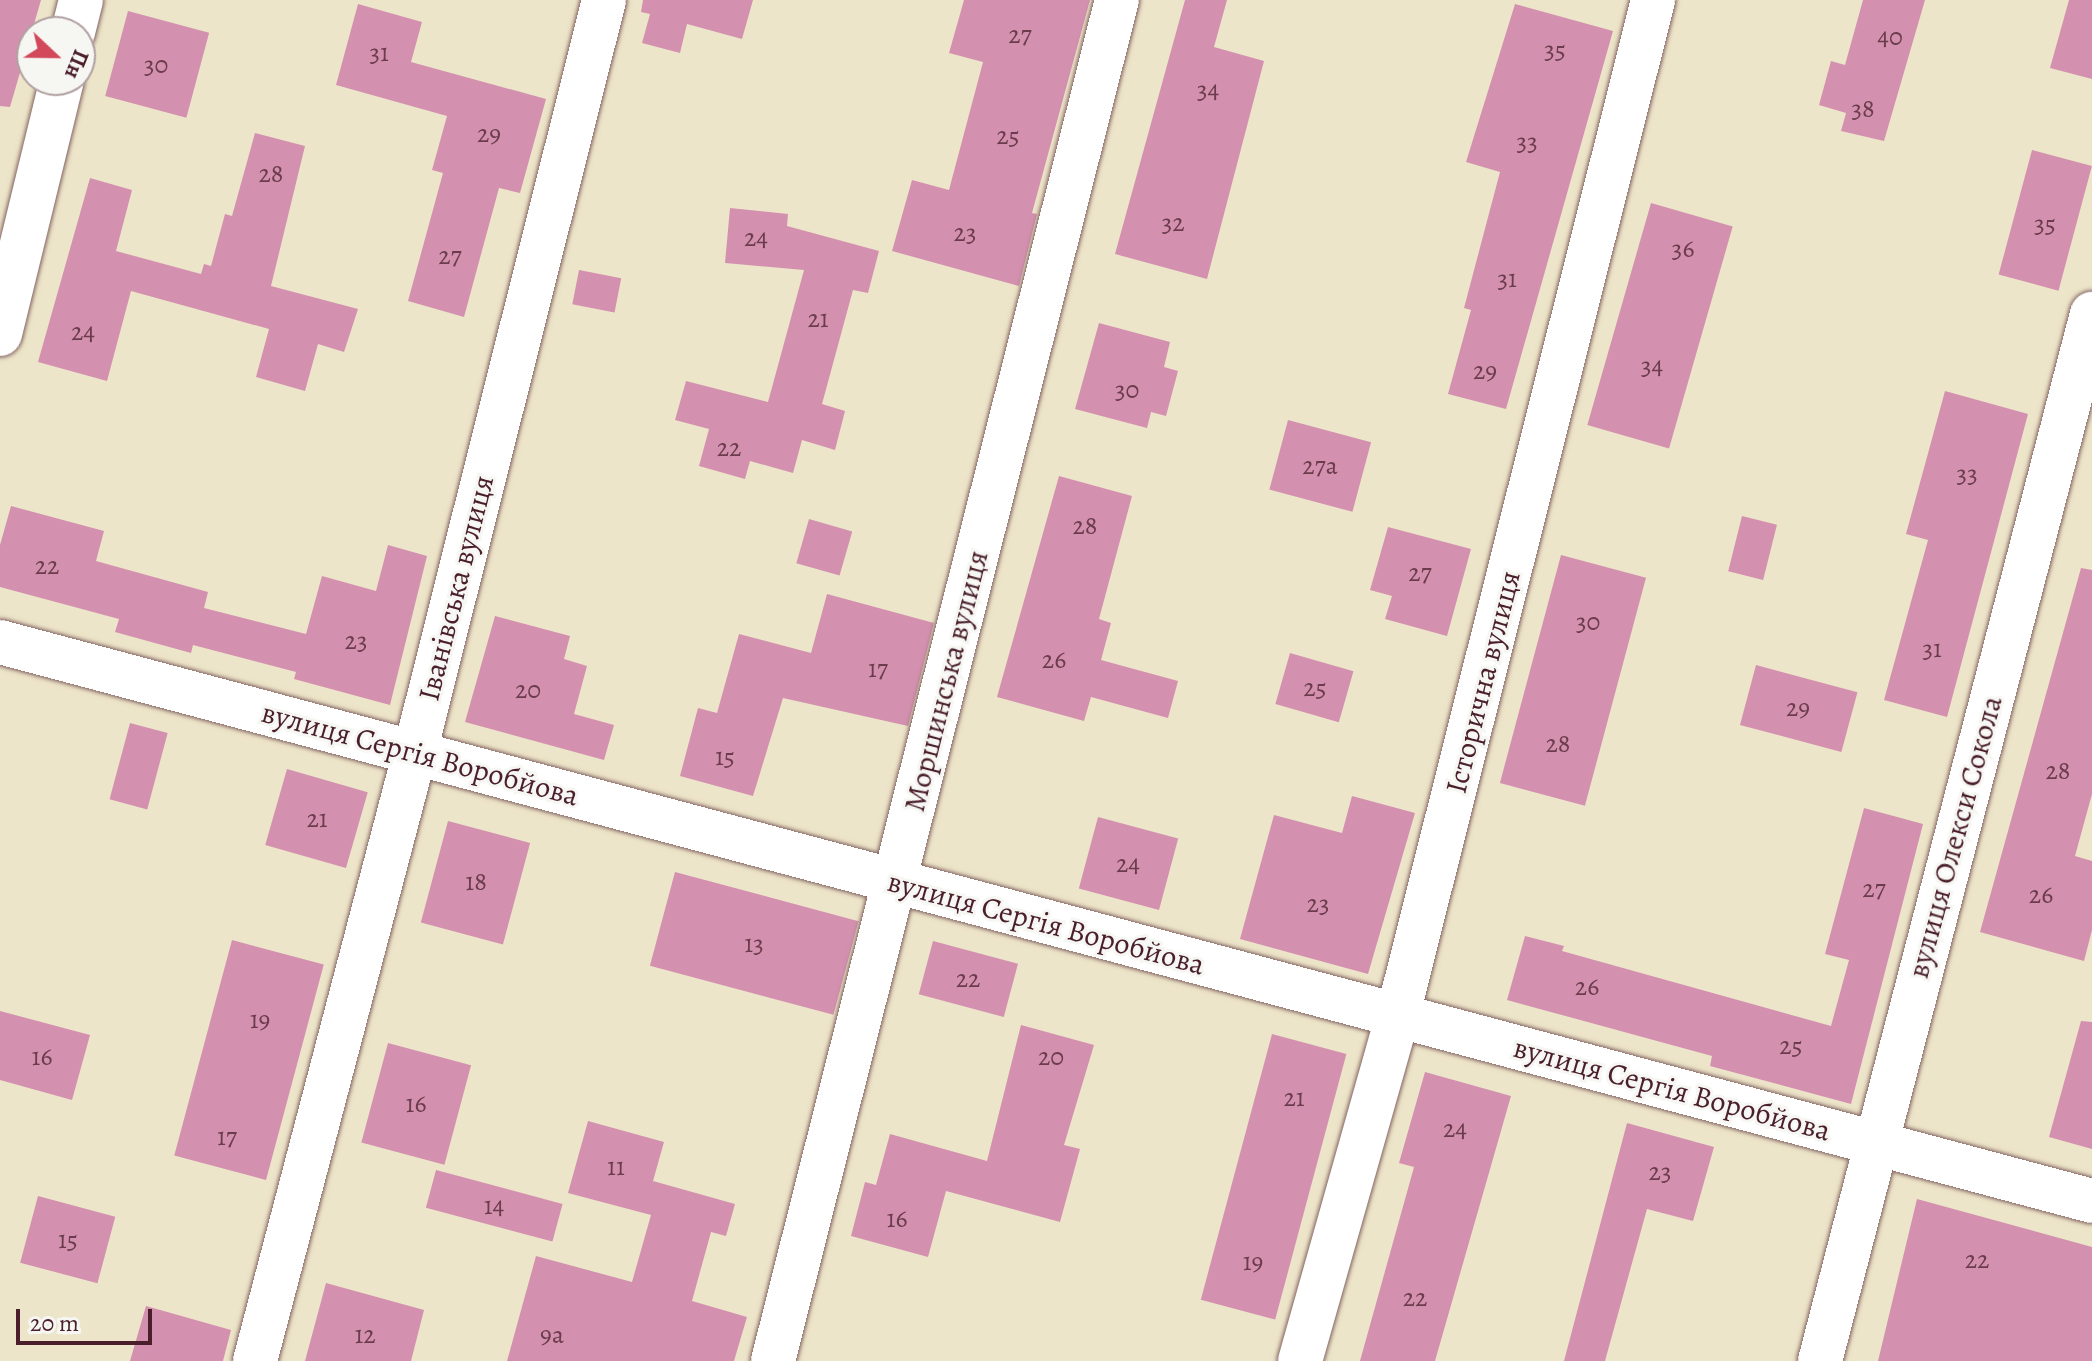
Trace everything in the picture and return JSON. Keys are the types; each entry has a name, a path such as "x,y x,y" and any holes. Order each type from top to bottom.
{"street":[{"name":"Іванівська вулиця","path":"255,1361 415,752 604,0"},
{"name":"Моршинська вулиця","path":"773,1361 1117,0"},
{"name":"Історична вулиця","path":"1300,1361 1397,1018 1653,0"},
{"path":"0,334 58,96"},
{"name":"вулиця Олекси Сокола","path":"1820,1361 2092,314"},
{"name":"вулиця Сергія Воробйова","path":"0,642 1397,1018 2092,1201"}],"building":[{"path":"0,0 41,0 36,16 16,16 16,86 10,107 0,106"},
{"path":"643,0 753,0 742,39 687,24 680,53 642,43 650,14 641,12"},
{"path":"964,0 1090,0 1032,213 1037,214 1019,286 892,251 912,180 949,190 983,62 949,53"},
{"path":"1185,0 1227,0 1214,47 1264,61 1207,279 1115,254"},
{"path":"1863,0 1925,0 1884,141 1841,131 1846,113 1819,105 1831,61 1845,65"},
{"path":"2069,0 2092,0 2092,79 2050,68"},
{"path":"358,4 422,22 411,62 546,99 520,193 499,188 464,317 408,301 443,173 432,170 447,116 336,85"},
{"path":"1515,4 1613,31 1506,409 1448,394 1471,310 1464,308 1500,172 1466,162"},
{"path":"128,11 209,33 186,118 105,96"},
{"path":"255,133 305,146 271,286 358,309 344,352 318,344 305,391 256,377 269,329 131,291 107,381 38,362 90,178 132,190 116,251 201,274 204,264 211,266 225,214 232,216"},
{"path":"2032,150 2092,166 2058,291 1999,275"},
{"path":"1651,203 1733,226 1669,448 1587,425"},
{"path":"730,208 788,214 787,226 879,251 868,293 853,290 822,404 845,411 835,450 802,440 793,473 750,461 745,479 699,466 709,429 675,420 686,381 768,402 804,270 725,263"},
{"path":"579,270 621,278 615,313 572,304"},
{"path":"1099,323 1170,342 1164,367 1178,371 1166,416 1151,412 1147,428 1075,409"},
{"path":"1945,391 2028,414 1947,717 1884,700 1928,540 1906,534"},
{"path":"1288,420 1371,442 1352,512 1269,490"},
{"path":"1059,476 1132,496 1099,619 1111,623 1101,660 1178,681 1168,718 1091,697 1084,721 997,697"},
{"path":"11,506 104,531 96,561 208,592 204,608 306,634 322,576 376,591 388,545 427,556 390,705 294,679 296,672 193,645 191,653 115,632 119,619 0,587 0,545"},
{"path":"1742,516 1777,525 1763,580 1728,571"},
{"path":"809,519 852,531 840,576 796,563"},
{"path":"1388,527 1471,549 1447,636 1385,619 1392,596 1370,590"},
{"path":"1561,555 1646,578 1585,806 1500,783"},
{"path":"2081,568 2092,570 2092,794 2075,856 2092,861 2092,930 2084,961 1980,932"},
{"path":"827,594 934,623 908,726 783,698 753,796 680,776 698,708 717,713 739,634 811,653"},
{"path":"495,616 570,636 564,659 587,666 574,714 614,725 604,760 465,722"},
{"path":"1290,653 1353,671 1339,722 1275,704"},
{"path":"1756,665 1857,692 1841,752 1740,725"},
{"path":"130,723 168,733 147,809 110,799"},
{"path":"287,769 368,792 346,868 265,845"},
{"path":"1352,796 1415,813 1368,974 1240,939 1274,815 1342,833"},
{"path":"1864,808 1923,824 1851,1104 1710,1066 1712,1056 1507,1000 1525,936 1564,946 1562,951 1831,1026 1849,960 1825,954"},
{"path":"1098,817 1178,838 1159,910 1079,888"},
{"path":"448,821 530,843 503,944 421,922"},
{"path":"675,872 859,921 833,1015 650,966"},
{"path":"232,940 324,965 266,1180 174,1155"},
{"path":"933,941 1018,964 1004,1017 919,994"},
{"path":"0,1011 90,1035 72,1100 0,1080"},
{"path":"2081,1021 2092,1022 2092,1149 2049,1137"},
{"path":"1021,1025 1094,1045 1064,1145 1080,1149 1060,1222 946,1191 928,1257 851,1236 865,1182 876,1185 890,1134 987,1161"},
{"path":"1272,1034 1346,1054 1275,1320 1201,1300"},
{"path":"388,1043 471,1065 444,1165 361,1142"},
{"path":"1425,1072 1511,1096 1435,1361 1360,1361 1414,1167 1399,1163"},
{"path":"588,1121 664,1142 653,1181 735,1204 726,1236 711,1232 692,1301 747,1317 734,1361 507,1361 536,1256 632,1282 651,1215 568,1193"},
{"path":"1627,1123 1714,1147 1693,1221 1647,1209 1605,1361 1564,1361"},
{"path":"436,1170 563,1204 552,1242 426,1208"},
{"path":"38,1196 115,1217 97,1283 20,1263"},
{"path":"1917,1199 2092,1247 2092,1361 1878,1361"},
{"path":"326,1283 424,1310 411,1361 305,1361"},
{"path":"146,1306 231,1330 223,1361 130,1361"}]}
